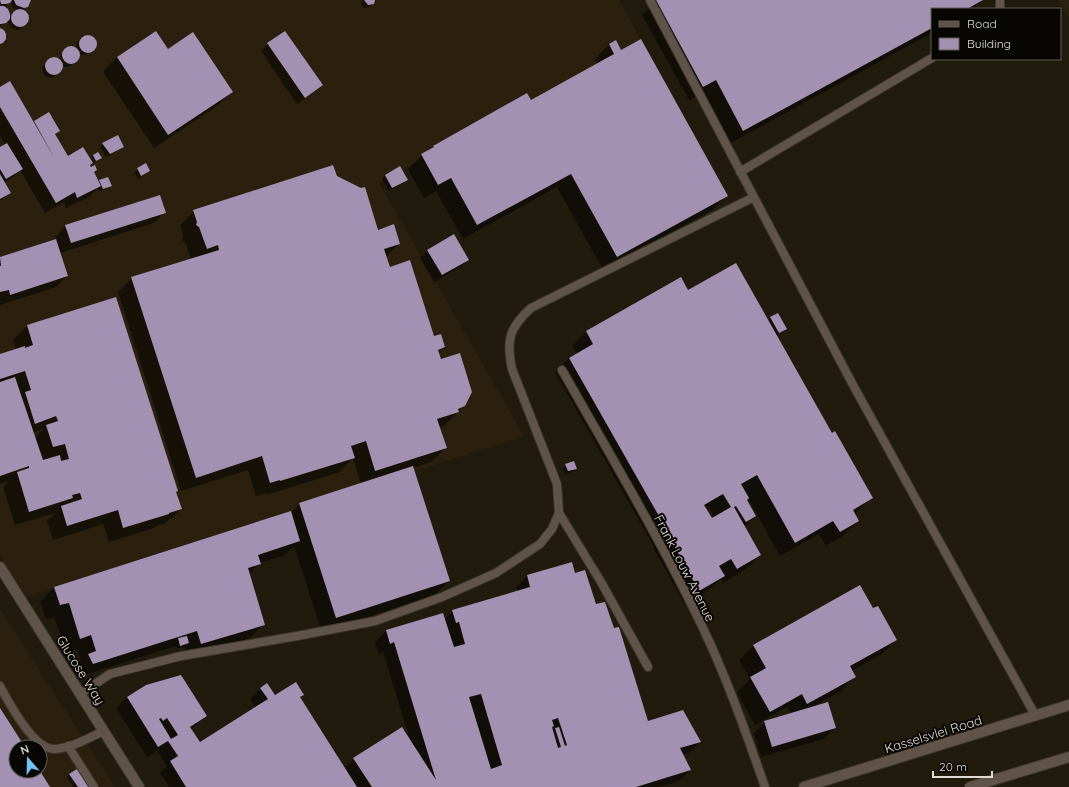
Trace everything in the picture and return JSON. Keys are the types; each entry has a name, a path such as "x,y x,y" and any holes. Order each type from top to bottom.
{"street":[{"name":"Glucose Way","path":"0,567 139,787"},
{"name":"Kasselsvlei Road","path":"804,787 1069,705"},
{"path":"970,787 1069,757"}],"lane":[{"path":"650,0 854,385 1035,716"},
{"path":"740,172 931,59"},
{"path":"648,667 601,582 559,513 557,484 511,364 508,352 510,336 518,320 531,308 754,197"},
{"name":"Frank Louw Avenue","path":"562,370 665,551 702,626 738,709 765,787"},
{"path":"80,694 110,674 181,656 375,621 442,598 496,573 540,544 552,529 559,513"},
{"path":"0,686 11,706 31,735 43,746 53,749 68,746 104,731"},
{"path":"68,746 94,787"}],"shaded area":[{"path":"0,0 619,0 643,43 379,183 524,436 26,597 0,556"},
{"path":"1057,0 1069,0 1069,18"},
{"path":"0,609 115,787 0,787"}],"building":[{"path":"0,0 12,0 10,3 1,4"},
{"path":"14,0 31,0 28,7 24,8 16,5"},
{"path":"364,0 375,0 374,4 368,5"},
{"path":"656,0 983,0 969,8 931,8 931,29 743,131 716,80 703,87"},
{"path":"0,6 4,6 8,9 10,14 10,19 6,23 1,24 0,24"},
{"path":"20,9 26,12 29,18 26,24 20,27 14,24 11,18 14,12"},
{"path":"0,28 4,30 6,39 0,44"},
{"path":"156,31 168,49 193,32 233,92 168,135 117,57"},
{"path":"285,31 323,85 305,98 267,43"},
{"path":"88,35 94,38 97,44 94,50 88,53 82,50 79,44 82,38"},
{"path":"641,39 728,196 617,257 571,174 477,225 451,178 438,185 421,154 527,93 531,100 614,54 609,44 616,40 621,50"},
{"path":"71,46 77,49 80,55 77,61 71,64 65,61 62,55 65,49"},
{"path":"54,57 60,60 63,66 60,72 54,75 48,72 45,66 48,60"},
{"path":"10,81 55,159 34,121 49,112 60,131 55,134 68,156 83,147 93,163 90,165 91,167 95,165 97,170 94,172 101,186 77,198 75,192 56,203 0,107 0,87"},
{"path":"118,135 124,147 110,154 102,143"},
{"path":"7,143 23,169 6,179 0,169 0,147"},
{"path":"98,152 102,158 96,161 93,155"},
{"path":"146,163 150,171 141,176 137,168"},
{"path":"333,165 337,176 361,188 365,187 378,230 394,224 400,244 384,249 390,267 410,260 434,336 441,334 445,347 438,350 441,359 460,353 472,392 465,406 458,409 459,412 437,419 447,448 375,471 366,441 351,446 355,458 280,481 270,483 262,456 196,478 131,277 219,250 218,245 207,249 199,227 196,225 197,222 193,210"},
{"path":"400,166 408,180 392,188 385,175"},
{"path":"0,174 11,193 0,199"},
{"path":"108,177 112,186 103,189 99,180"},
{"path":"160,195 166,213 71,243 65,225"},
{"path":"454,234 469,260 442,275 427,250"},
{"path":"56,239 68,276 10,295 9,290 0,292 0,257"},
{"path":"736,263 832,433 835,431 873,498 853,510 859,521 840,532 833,521 795,543 757,475 741,484 749,498 747,500 756,516 746,522 736,506 734,507 761,555 737,569 731,559 719,566 725,576 699,591 667,533 668,532 569,358 593,344 586,331 681,277 688,290","holes":["723,494 731,507 712,518 704,505"]},
{"path":"116,297 178,491 176,492 182,509 123,528 118,510 67,526 61,506 82,499 80,493 72,495 73,498 29,512 17,472 29,468 29,466 0,476 0,382 15,377 43,460 60,455 61,461 69,459 65,444 53,447 46,425 58,421 56,416 35,424 25,392 31,390 25,371 0,379 0,354 33,345 27,325"},
{"path":"778,313 787,329 779,333 770,317"},
{"path":"574,461 577,469 568,471 565,464"},
{"path":"413,466 450,581 336,618 299,503"},
{"path":"291,511 300,541 258,555 261,564 248,568 265,625 201,644 197,631 93,664 88,654 96,651 91,635 80,639 69,603 60,605 54,587"},
{"path":"572,562 575,573 585,570 596,604 605,602 614,628 619,627 648,721 683,710 701,742 680,748 691,770 636,787 372,787 353,758 402,727 436,780 394,642 390,644 386,630 443,613 454,647 465,644 459,622 456,623 452,610 530,587 527,575","holes":["481,694 502,765 491,769 469,697","558,718 567,745 565,746 559,727 555,728 561,747 558,748 552,727 554,726 552,720"]},
{"path":"860,585 873,608 878,606 897,640 850,666 856,677 807,704 802,694 770,712 750,677 766,668 753,645"},
{"path":"187,636 189,643 180,646 178,638"},
{"path":"181,675 207,716 190,727 200,742 268,699 260,688 267,683 275,695 296,682 304,695 300,697 357,787 186,787 170,761 178,756 168,741 158,747 127,697 146,685","holes":["161,718 163,721 167,718 178,735 171,739 159,719"]},
{"path":"828,702 836,728 772,747 764,721"},
{"path":"0,708 20,739 8,739 8,779 45,779 50,787 0,787"},
{"path":"77,769 89,787 78,787 69,774"}]}
